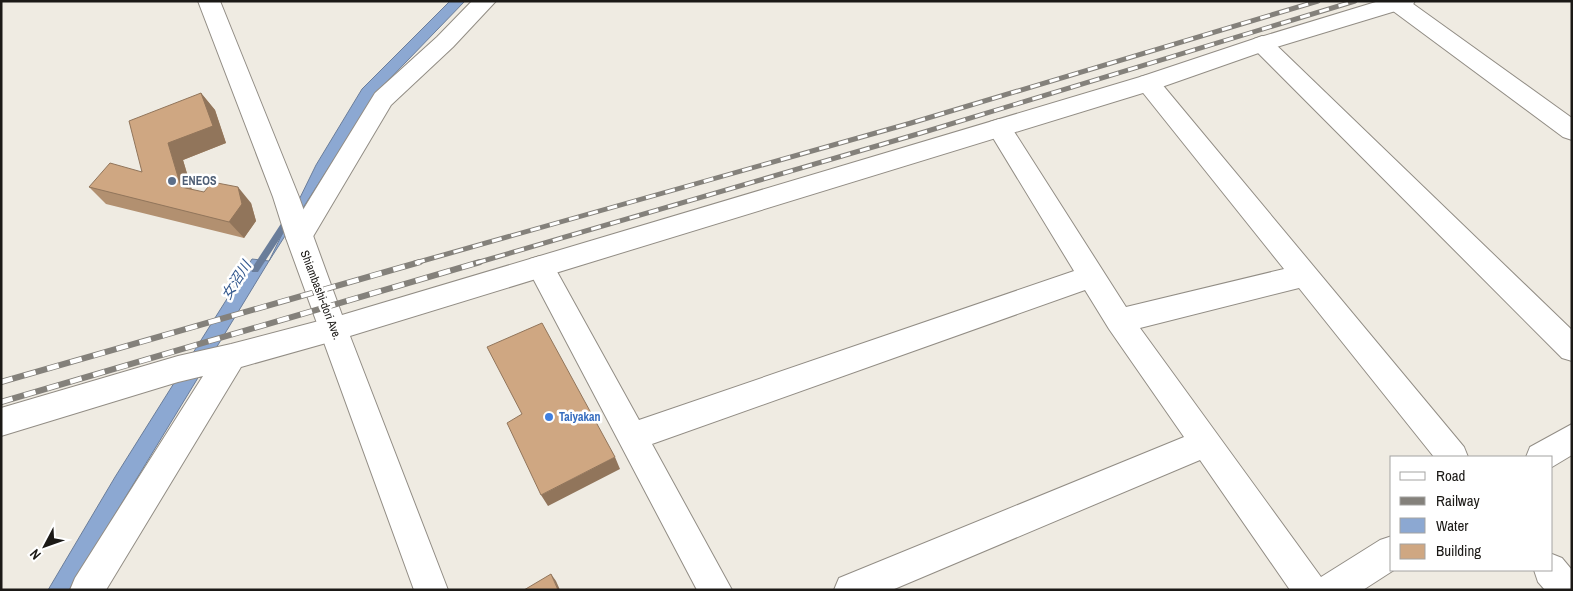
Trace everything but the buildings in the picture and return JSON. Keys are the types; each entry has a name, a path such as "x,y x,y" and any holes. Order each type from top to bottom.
{"street":[{"name":"Shiambashi-dori Ave.","path":"209,1 286,197 297,233 431,590"},
{"path":"297,233 383,99 446,42 484,1"},
{"path":"1,422 178,369 334,329 1148,83 1262,44 1401,2 1572,131"},
{"path":"1262,44 1572,349"},
{"path":"1148,83 1453,456"},
{"path":"998,128 1119,321 1310,590"},
{"path":"540,266 714,590"},
{"path":"632,438 1091,276"},
{"path":"1119,321 1305,276"},
{"path":"87,590 221,359"},
{"path":"1543,456 1572,438"},
{"path":"851,590 1206,443"},
{"path":"1332,590 1390,553"},
{"path":"1551,571 1568,590"}],"water":[{"path":"450,1 465,1 377,92 269,261 316,165 362,89"},
{"path":"252,259 269,261 69,590 48,590 115,477"}],"waterway":[{"name":"女沼川","path":"255,270 289,218"}],"railway":[{"path":"415,263 911,123 1318,1"},
{"path":"476,263 921,133 1355,1"},
{"path":"1,382 420,262"},
{"path":"1,402 480,262"}],"place":[{"name":"ENEOS","path":"172,181"},
{"name":"Taiyakan","path":"549,417"}]}
